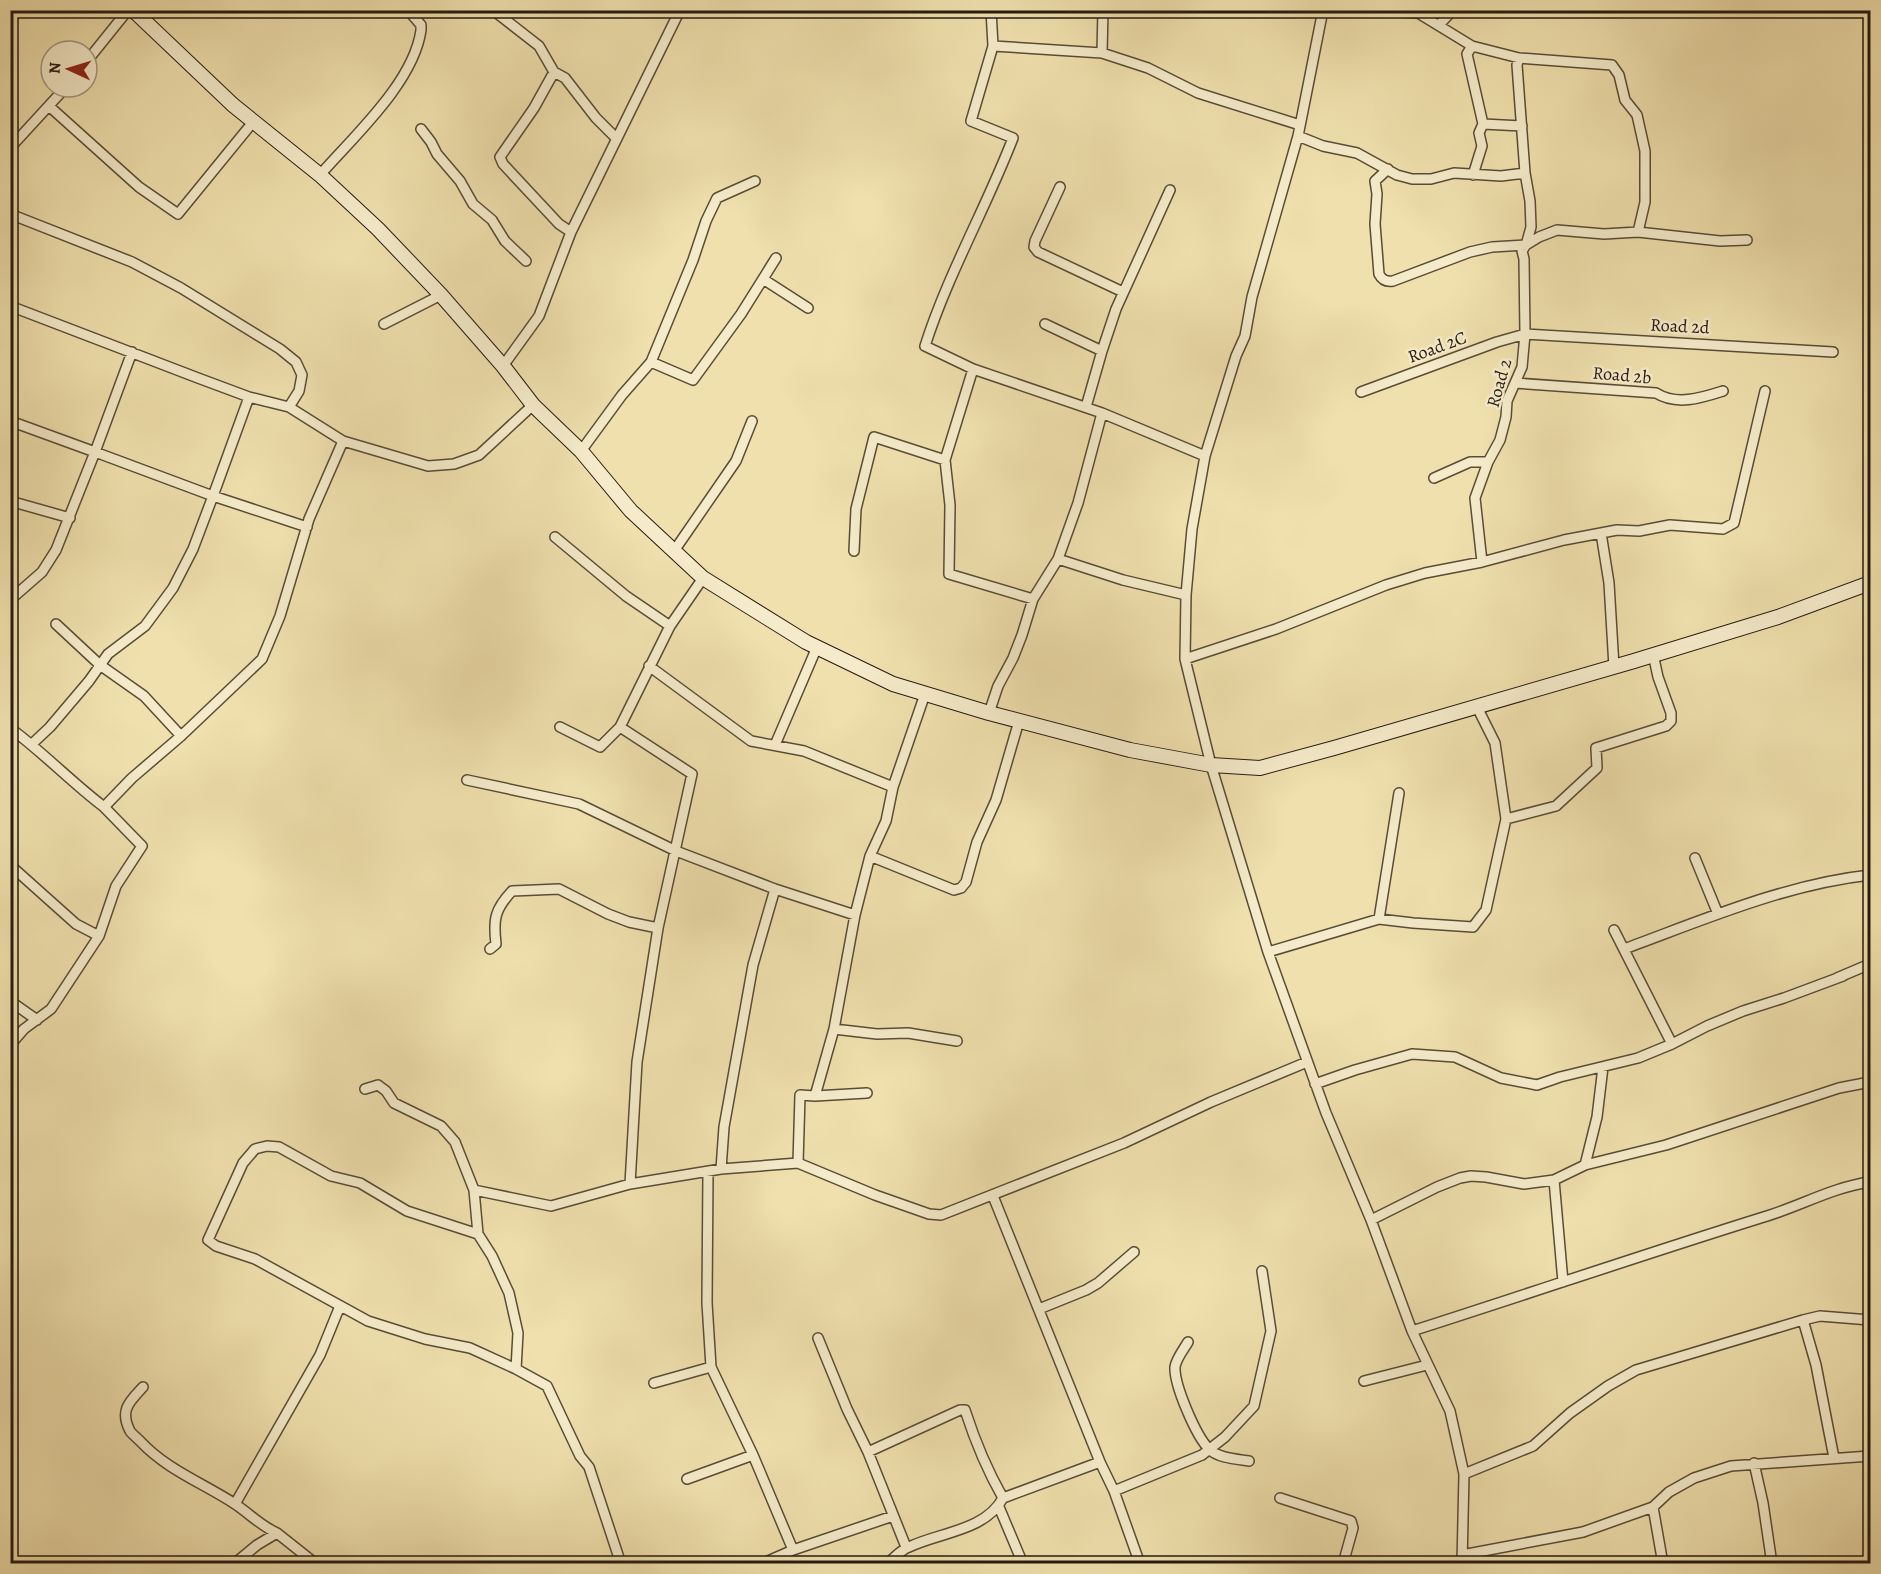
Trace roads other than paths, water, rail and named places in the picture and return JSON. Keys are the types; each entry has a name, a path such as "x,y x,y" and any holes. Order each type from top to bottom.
{"street":[{"path":"99,46 128,10"},
{"path":"133,10 253,122 320,175 378,229 441,295 503,366 533,405 581,451 631,511 704,578 817,647 893,684 989,713 1130,750 1211,765 1260,768 1614,667 1778,616 1870,583"},
{"path":"320,175 388,98 411,65 421,25 408,10"},
{"path":"496,10 539,46 554,72 565,78 596,118 616,138"},
{"path":"503,366 539,316 571,232 680,10"},
{"path":"991,10 993,46 971,121 1013,138 936,310 925,346 973,369 1086,407 1205,456"},
{"path":"1102,53 1103,10"},
{"path":"1439,25 1453,10"},
{"path":"1638,232 1645,202 1645,151 1637,115 1625,100 1619,75 1612,65 1519,58 1472,46 1418,13 1323,11 1298,136 1252,297 1245,336 1236,356 1205,456 1192,529 1186,595 1185,659 1211,765 1268,952 1307,1062 1371,1220 1412,1331 1450,1411 1464,1474 1462,1559 1583,1532 1653,1507 1669,1492 1694,1478 1731,1466 1870,1456"},
{"path":"993,46 1102,53 1148,68 1198,93 1300,125"},
{"path":"1472,46 1467,54 1483,124 1479,133 1482,146 1473,175"},
{"name":"Road 2","path":"1482,562 1476,498 1488,462 1500,441 1507,401 1522,367 1526,334 1522,251 1531,227 1517,65 1519,58"},
{"path":"554,72 534,108 500,157 503,164 551,215 571,232"},
{"path":"10,148 56,99"},
{"path":"50,107 139,187 178,214 253,122"},
{"path":"1483,124 1522,126"},
{"path":"421,129 437,154 460,181 473,204 492,220 505,241 525,261"},
{"path":"1298,136 1323,146 1357,153 1397,175 1423,180 1447,174 1525,174"},
{"path":"1388,169 1375,182 1377,194 1375,225 1381,279 1393,281 1470,252 1492,247 1526,245 1557,230 1604,234 1638,232 1720,241 1747,240"},
{"path":"581,451 622,395 651,362 717,198 755,181"},
{"path":"1060,187 1034,247 1038,252 1123,292"},
{"path":"1086,407 1116,309 1170,190"},
{"path":"10,214 132,262 181,288 280,349 296,362 302,375 298,391 289,407"},
{"path":"651,362 693,380 741,314 776,258"},
{"path":"763,279 808,308"},
{"path":"384,324 441,295"},
{"path":"10,306 249,397 289,407 343,441 428,466 454,464 479,455 533,405"},
{"path":"1045,324 1102,351"},
{"name":"Road 2d","path":"1526,334 1833,352"},
{"name":"Road 2C","path":"1361,392 1497,342 1526,334"},
{"path":"10,600 42,572 56,550 132,352"},
{"path":"973,369 945,460 950,505 949,574 1033,599"},
{"name":"Road 2b","path":"1515,383 1656,393 1665,398 1695,400 1723,391"},
{"path":"1185,659 1284,626 1386,585 1425,573 1482,562 1564,540 1624,529 1639,531 1670,525 1723,529 1734,523 1765,391"},
{"path":"32,744 50,727 108,654 145,626 173,588 193,549 249,397"},
{"path":"989,713 998,686 1022,635 1033,599 1059,559 1078,503 1102,413"},
{"path":"10,420 213,496 307,527"},
{"path":"674,551 736,461 752,421"},
{"path":"854,551 856,509 874,437 945,460"},
{"path":"104,807 132,778 181,736 262,659 280,616 307,527 343,441"},
{"path":"1434,478 1470,462 1488,462"},
{"path":"10,501 70,518"},
{"path":"1601,533 1609,583 1614,667"},
{"path":"555,537 626,597 670,626"},
{"path":"1059,559 1123,580 1186,595"},
{"path":"560,727 600,747 620,727 670,626 704,578"},
{"path":"56,624 100,665 144,696 181,736"},
{"path":"775,745 817,647"},
{"path":"1506,819 1556,806 1597,768 1596,748 1666,726 1669,723 1671,713 1658,677 1653,654"},
{"path":"650,666 751,741 804,751 893,787"},
{"path":"815,1096 834,1029 855,915 870,855 886,821 893,787 925,694"},
{"path":"1268,952 1380,919 1473,927 1486,910 1506,819 1496,742 1477,707"},
{"path":"870,855 954,890 961,888 966,882 977,842 996,800 1019,721"},
{"path":"620,727 692,774 658,928 638,1062 630,1184"},
{"path":"10,728 32,744 79,788 104,807 142,846 116,886 99,936 51,1009 24,1029 10,1045"},
{"path":"467,780 579,804 676,851 775,889 855,915"},
{"path":"1380,919 1399,793"},
{"path":"1695,858 1718,914"},
{"path":"10,865 76,924 99,936"},
{"path":"1624,950 1718,914 1839,878 1870,875"},
{"path":"490,949 496,944 493,924 496,914 501,903 512,891 560,889 608,914 629,922 658,928"},
{"path":"721,1169 724,1127 753,965 775,889"},
{"path":"1614,930 1672,1044"},
{"path":"1784,998 1870,964"},
{"path":"1316,1084 1412,1054 1455,1057 1502,1078 1537,1085 1638,1058 1739,1012 1842,976"},
{"path":"10,1001 37,1020"},
{"path":"834,1029 877,1034 908,1033 957,1041"},
{"path":"474,1190 551,1206 630,1184 721,1169 798,1163 929,1214 941,1215 1124,1143 1211,1102 1307,1062"},
{"path":"1585,1165 1597,1117 1603,1067"},
{"path":"1371,1220 1437,1187 1471,1176 1524,1184 1554,1180 1585,1165 1657,1148 1839,1088 1870,1082"},
{"path":"365,1089 378,1085 386,1091 394,1104 441,1126 455,1142 474,1190 478,1234 492,1256 509,1293 518,1333 516,1369"},
{"path":"798,1163 800,1095 867,1093"},
{"path":"478,1234 407,1211 360,1183 331,1176 279,1147 267,1146 255,1149 243,1163 208,1240 216,1246 255,1260 368,1321 425,1339 471,1348 547,1386 580,1456 589,1467 621,1563"},
{"path":"708,1172 707,1303 711,1367 753,1455 793,1550"},
{"path":"1554,1180 1563,1282"},
{"path":"1412,1331 1770,1215 1851,1184 1870,1182"},
{"path":"993,1196 1100,1462 1114,1491 1140,1563"},
{"path":"1039,1309 1092,1287 1134,1252"},
{"path":"1114,1491 1202,1455 1225,1437 1254,1406 1271,1331 1262,1271"},
{"path":"235,1504 320,1354 340,1306"},
{"path":"1464,1474 1533,1446 1570,1413 1608,1386 1636,1370 1820,1316 1870,1320"},
{"path":"1803,1320 1816,1365 1833,1458"},
{"path":"818,1338 847,1409 868,1452 906,1547"},
{"path":"1188,1342 1175,1364 1176,1376 1190,1418 1209,1449 1222,1456 1249,1461"},
{"path":"1364,1381 1427,1365"},
{"path":"654,1383 711,1367"},
{"path":"143,1387 127,1404 126,1415 130,1431 173,1469 235,1504 266,1528 277,1533 312,1563"},
{"path":"868,1452 962,1409 965,1410 1023,1563"},
{"path":"687,1479 753,1455"},
{"path":"886,1563 906,1547 975,1524 1001,1503 1100,1462"},
{"path":"1754,1463 1772,1563"},
{"path":"1281,1498 1351,1521 1353,1528 1343,1563"},
{"path":"1653,1507 1663,1563"},
{"path":"761,1563 893,1516"},
{"path":"234,1563 277,1533"}]}
